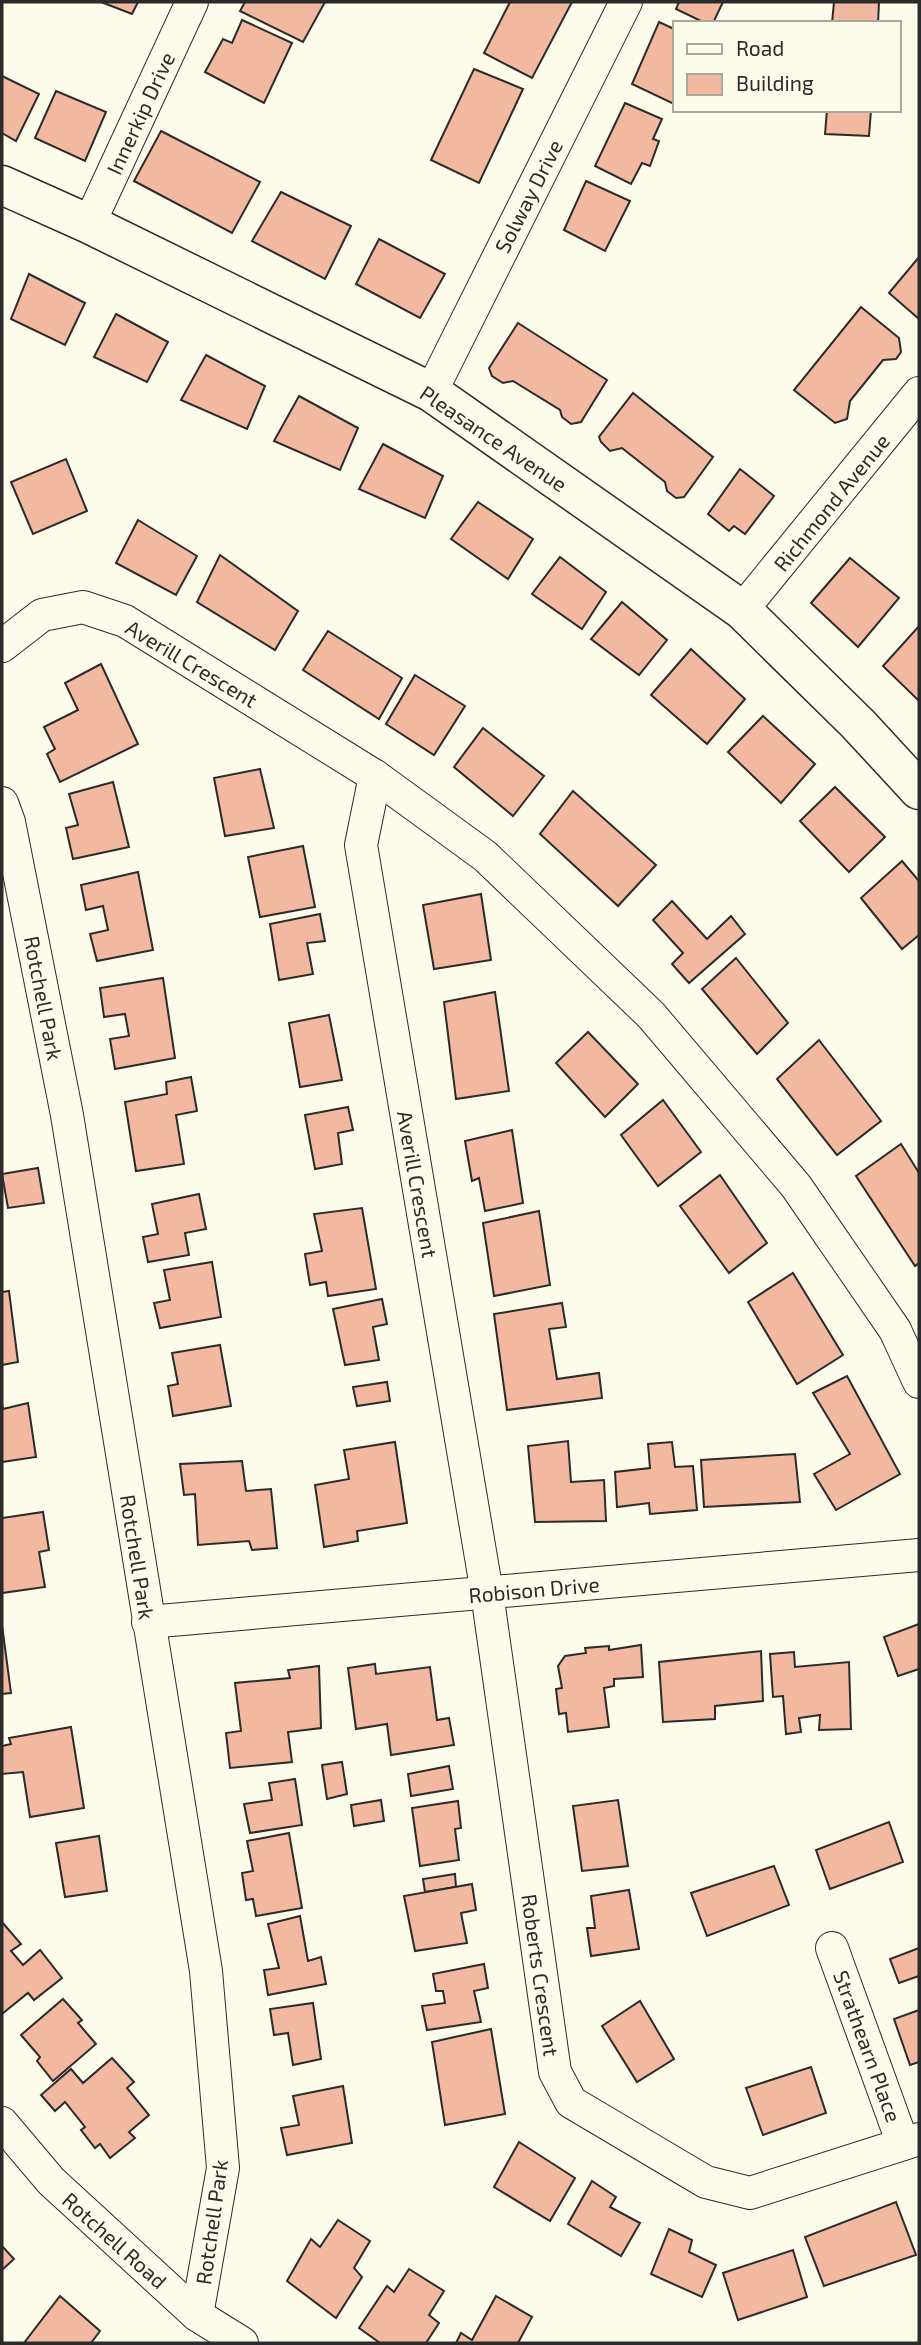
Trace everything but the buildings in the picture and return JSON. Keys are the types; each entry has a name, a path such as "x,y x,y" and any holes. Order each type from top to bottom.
{"main road":[{"name":"Pleasance Avenue","path":"2,185 431,392 742,610 858,723 919,790"}],"street":[{"name":"Innerkip Drive","path":"89,225 192,2"},
{"name":"Solway Drive","path":"431,392 626,2"},
{"name":"Richmond Avenue","path":"742,610 919,393"},
{"name":"Averill Crescent","path":"2,646 42,615 83,607 125,621 375,776 485,856 651,1015 796,1186 895,1330 919,1382"},
{"name":"Averill Crescent","path":"375,776 361,845 487,1593"},
{"name":"Rotchell Park","path":"2,803 9,822 67,1115 206,1970 223,2168 197,2315"},
{"name":"Robison Drive","path":"148,1622 919,1555"},
{"name":"Roberts Crescent","path":"487,1593 555,2072 571,2102 706,2182 750,2193 911,2142"},
{"name":"Strathearn Place","path":"832,1948 911,2142"},
{"name":"Rotchell Road","path":"2,2123 51,2181 197,2315 242,2343"}]}
